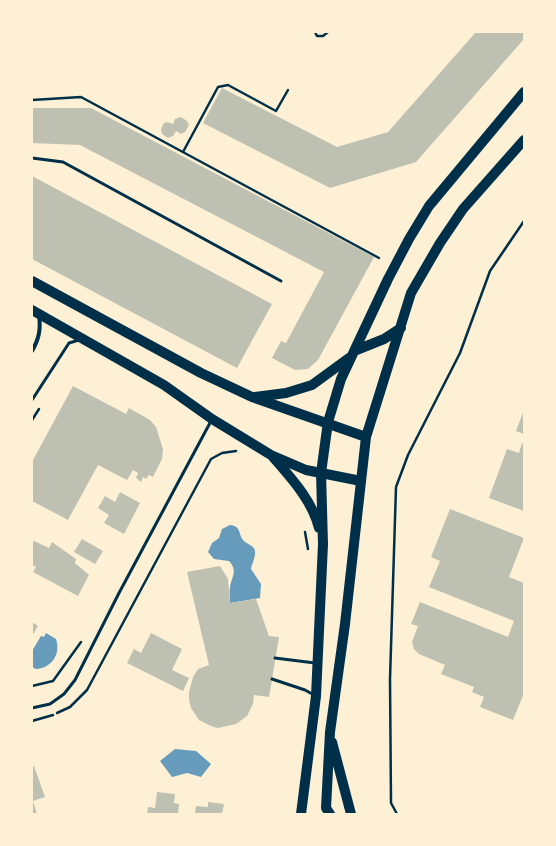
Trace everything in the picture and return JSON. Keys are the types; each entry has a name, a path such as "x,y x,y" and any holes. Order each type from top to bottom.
{"main road":[{"path":"301,814 316,696 323,544 321,473 328,422 352,355 398,259 429,206 524,92"},
{"path":"330,814 326,808 330,732 345,624 366,437 411,293 440,243 463,209 524,140"},
{"path":"32,281 200,373 252,398 328,422 366,437"},
{"path":"35,312 164,385 212,419 271,454 306,470 361,481"},
{"path":"252,398 286,393 312,385 352,355 384,339 401,328"},
{"path":"271,454 308,502 317,518 323,544"},
{"path":"330,732 351,814"}],"street":[{"path":"32,351 41,328 35,312"}],"lane":[{"path":"32,158 63,162 280,281"},
{"path":"32,400 68,343 85,339"},
{"path":"32,708 50,704 64,694 75,680 119,593 212,419"},
{"path":"275,658 317,663"},
{"path":"272,679 305,690 316,696"}],"path":[{"path":"315,32 317,36 323,36 328,32"},
{"path":"183,152 218,87 228,85 276,111 288,90"},
{"path":"32,100 80,97 379,258"},
{"path":"397,814 391,803 390,679 396,487 408,456 460,353 490,271 524,221"},
{"path":"32,721 50,717 70,707 87,690 212,459 222,454 239,450"},
{"path":"32,686 53,681 81,641"}],"water":[{"path":"230,525 238,528 243,540 255,550 251,569 261,584 260,598 230,603 230,589 234,574 232,565 229,561 214,559 208,552 212,543 219,538 222,529"},
{"path":"46,633 56,639 56,655 47,666 36,669 32,667 32,651 41,636 44,637"},
{"path":"175,749 196,751 211,764 201,777 187,773 172,777 160,761"}],"building":[{"path":"476,32 524,32 524,39 416,162 330,188 203,123 222,88 337,147 388,132"},
{"path":"32,108 91,108 374,257 318,360 308,369 295,370 272,358 281,341 286,343 324,272 80,145 32,143"},
{"path":"181,117 187,121 189,125 185,132 181,134 176,131 173,136 168,138 162,134 161,129 164,123 168,122 173,124 175,119"},
{"path":"32,176 272,304 237,368 32,259"},
{"path":"73,386 126,414 129,408 150,420 156,427 163,449 162,459 153,477 149,475 146,479 143,477 141,482 136,478 138,473 133,470 127,480 98,465 68,520 32,501 32,462"},
{"path":"524,410 524,434 516,431"},
{"path":"522,443 524,444 524,511 489,498 507,449 519,453"},
{"path":"120,492 140,503 124,534 104,523 109,515 98,508 105,496 115,502"},
{"path":"450,509 524,538 509,577 524,583 524,693 513,720 480,707 484,697 472,692 474,687 441,674 445,665 419,654 414,649 412,642 418,626 411,624 420,602 508,637 514,621 429,587 440,561 431,557"},
{"path":"82,539 103,551 95,564 74,552"},
{"path":"32,540 49,548 52,542 76,559 75,563 89,575 78,596 33,572 36,567 32,565"},
{"path":"220,566 228,579 230,603 256,599 269,636 279,637 269,697 254,695 253,704 247,716 236,724 218,728 199,720 191,708 189,700 189,692 193,677 198,669 209,665 187,572"},
{"path":"32,622 38,626 32,636"},
{"path":"151,633 182,649 172,670 189,678 183,691 127,663 134,649 141,653"},
{"path":"34,766 45,797 33,801 37,814 32,814 32,767"},
{"path":"157,792 175,794 174,803 179,804 178,814 147,814 148,807 155,808"},
{"path":"208,802 224,804 222,814 195,814 196,806 208,807"}]}
